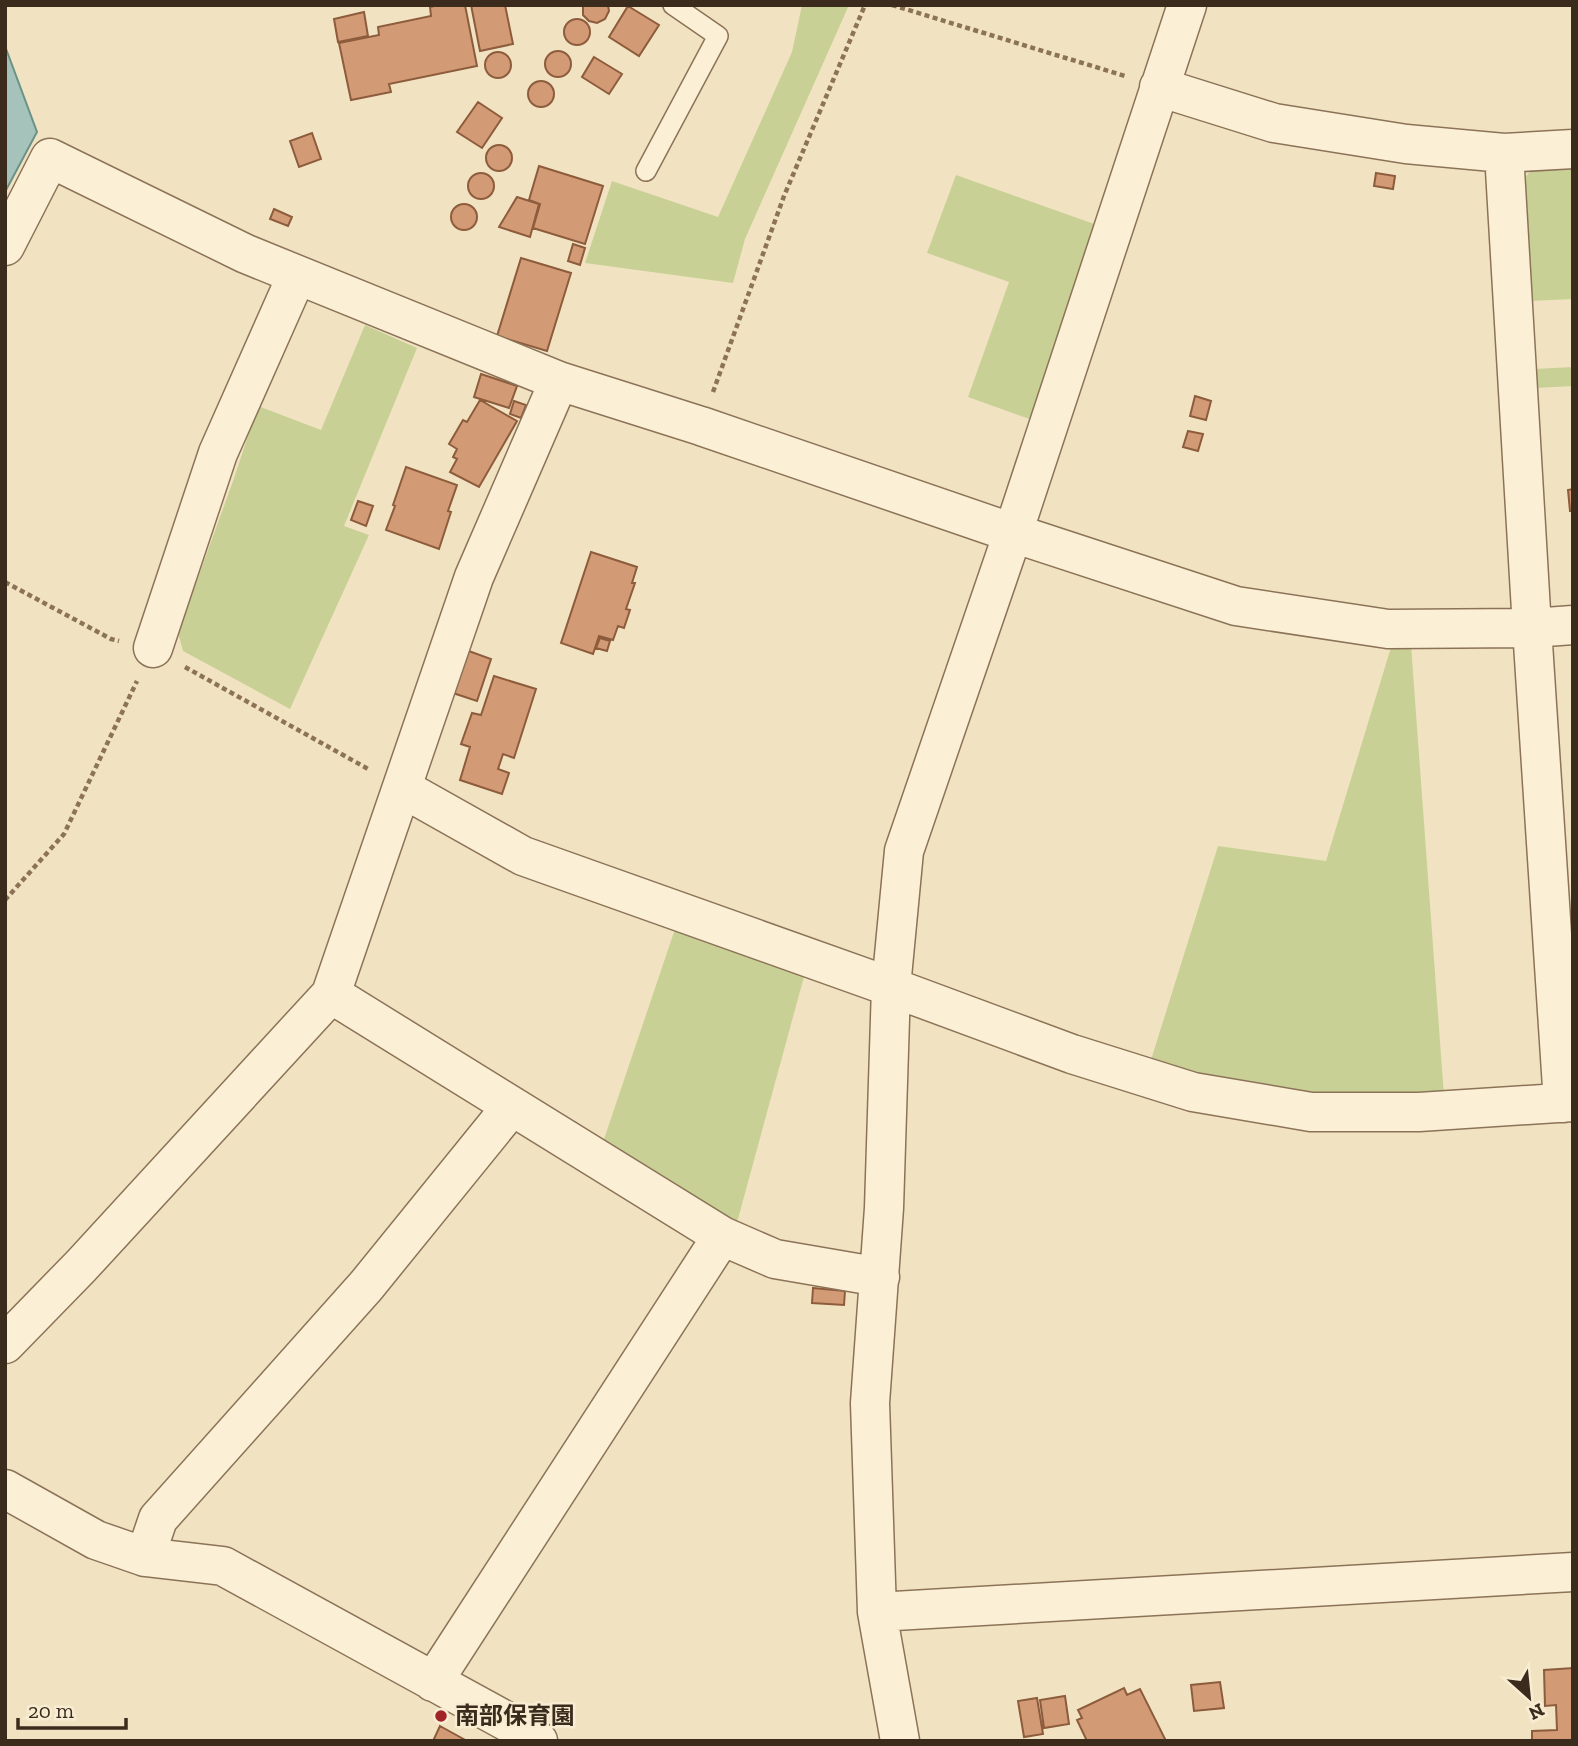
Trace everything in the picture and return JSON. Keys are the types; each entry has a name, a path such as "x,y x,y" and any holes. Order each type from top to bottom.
{"street":[{"path":"900,1741 877,1612 870,1403 884,1208 891,987 904,851 1013,533 1186,5"},
{"path":"1159,86 1274,123 1406,144 1504,153 1573,149"},
{"path":"402,788 523,856 1072,1054 1193,1092 1311,1112 1419,1112 1568,1102 1532,628 1504,153"},
{"path":"5,246 50,158 246,254 559,381 1236,606 1388,629 1532,628 1573,625"},
{"path":"153,648 218,453 297,275"},
{"path":"5,1344 81,1266 331,994 474,577 559,381"},
{"path":"331,994 722,1236 775,1259 880,1277"},
{"path":"145,1557 158,1519 366,1286 512,1106"},
{"path":"433,1682 722,1236"},
{"path":"5,1489 96,1540 145,1557 223,1566 538,1741"},
{"path":"877,1612 1573,1572"}],"lane":[{"path":"646,171 718,36 673,5"}],"path":[{"path":"701,426 784,196 865,5"},
{"path":"892,5 1159,86"},
{"path":"5,582 111,639 153,648 402,788"},
{"path":"5,900 64,834 153,648"}],"green space":[{"path":"802,5 849,5 745,239 733,283 585,263 612,181 718,217 792,52"},
{"path":"1573,164 1573,299 1530,301 1521,181 1535,167"},
{"path":"956,175 1097,225 1032,420 968,397 1009,282 927,253"},
{"path":"365,325 417,348 344,526 369,535 290,709 183,651 178,633 258,406 321,430"},
{"path":"1573,367 1573,386 1536,388 1534,369"},
{"path":"1392,644 1411,645 1444,1096 1332,1099 1248,1090 1150,1063 1218,846 1326,861"},
{"path":"675,929 805,973 735,1230 601,1148"}],"water":[{"path":"5,46 37,132 5,192"}],"building":[{"path":"465,5 477,66 389,84 391,92 351,100 339,43 379,35 378,27 431,16 430,7"},
{"path":"471,5 505,5 513,44 480,51"},
{"path":"583,5 608,5 609,11 605,19 597,23 589,21 583,15"},
{"path":"628,6 659,25 639,56 609,37"},
{"path":"364,12 368,36 338,42 334,19"},
{"path":"577,19 586,23 590,32 586,41 577,45 568,41 564,32 568,23"},
{"path":"558,51 567,55 571,64 567,73 558,77 549,73 545,64 549,55"},
{"path":"498,52 507,56 511,65 507,74 498,78 489,74 485,65 489,56"},
{"path":"594,57 622,74 609,94 582,77"},
{"path":"541,81 550,85 554,94 550,103 541,107 532,103 528,94 532,85"},
{"path":"478,102 502,118 482,148 457,132"},
{"path":"312,133 321,159 299,167 290,141"},
{"path":"499,145 508,149 512,158 508,167 499,171 490,167 486,158 490,149"},
{"path":"539,166 603,186 585,244 533,228 540,204 529,200"},
{"path":"481,173 490,177 494,186 490,195 481,199 472,195 468,186 472,177"},
{"path":"1376,173 1395,176 1393,189 1374,186"},
{"path":"517,197 539,204 530,237 499,227"},
{"path":"464,204 473,208 477,217 473,226 464,230 455,226 451,217 455,208"},
{"path":"274,209 292,217 288,226 270,219"},
{"path":"573,244 585,248 580,265 568,261"},
{"path":"521,258 571,273 547,351 497,336"},
{"path":"481,374 517,386 509,408 474,397"},
{"path":"1195,396 1211,401 1206,420 1190,416"},
{"path":"480,400 517,421 479,487 450,472 457,459 453,457 457,449 449,444 463,420 467,422"},
{"path":"514,401 526,405 521,418 510,414"},
{"path":"1188,431 1203,434 1198,451 1183,447"},
{"path":"406,467 457,485 439,549 386,530"},
{"path":"1573,489 1573,511 1570,511 1568,490"},
{"path":"358,501 373,506 366,526 351,520"},
{"path":"591,552 637,567 632,583 635,583 626,609 630,610 624,628 618,626 613,640 599,636 593,654 561,643"},
{"path":"600,638 610,641 607,651 596,648"},
{"path":"466,650 491,659 477,701 453,693"},
{"path":"494,676 536,689 514,758 503,754 498,769 509,773 502,794 460,780 470,747 461,744 472,713 481,715"},
{"path":"813,1288 845,1291 844,1305 812,1303"},
{"path":"1573,1668 1573,1741 1532,1741 1532,1731 1557,1730 1556,1705 1545,1706 1544,1670"},
{"path":"1220,1682 1224,1708 1194,1711 1191,1685"},
{"path":"1124,1688 1127,1695 1140,1689 1166,1741 1087,1741 1077,1720 1082,1718 1078,1710"},
{"path":"1065,1696 1069,1724 1044,1728 1040,1700"},
{"path":"1037,1698 1043,1734 1024,1737 1018,1701"},
{"path":"440,1726 467,1741 433,1741"}],"place":[{"name":"南部保育園","path":"441,1716"}]}
